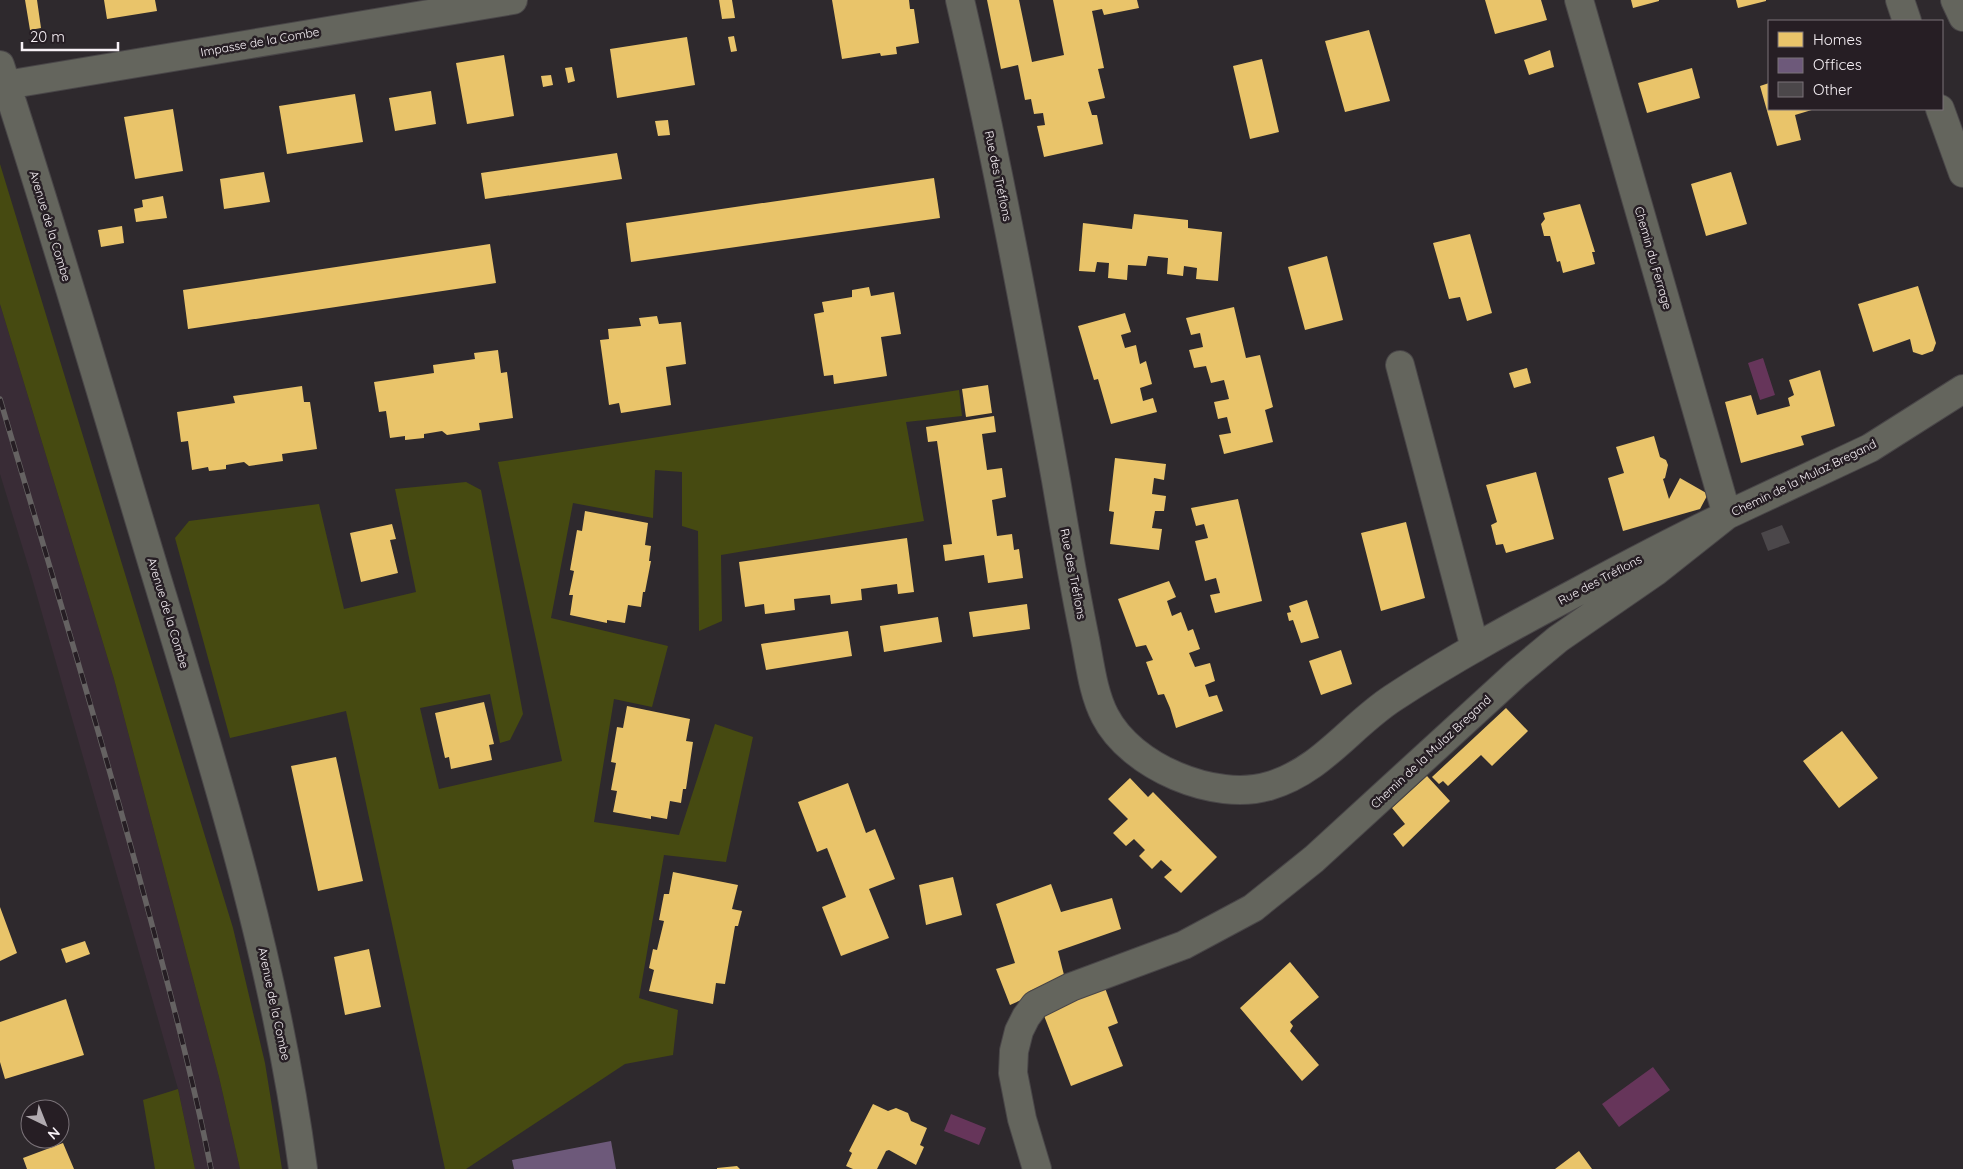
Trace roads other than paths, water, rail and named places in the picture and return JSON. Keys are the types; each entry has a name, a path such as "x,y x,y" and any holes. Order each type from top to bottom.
{"street":[{"name":"Impasse de la Combe","path":"3,75 513,0"},
{"name":"Rue des Tréflons","path":"960,0 1021,286 1073,579 1096,693 1106,718 1121,739 1140,757 1163,770 1213,787 1239,790 1265,787 1290,779 1313,766 1380,707 1475,648 1673,540 1727,515"},
{"name":"Chemin du Ferrage","path":"1579,0 1727,515"},
{"path":"1900,0 1907,20"},
{"path":"1955,0 1963,17"},
{"name":"Avenue de la Combe","path":"3,75 180,651 242,864 276,1009 303,1169"},
{"path":"1940,110 1959,160"},
{"path":"1400,365 1475,648"},
{"name":"Chemin de la Mulaz Bregand","path":"1037,1169 1022,1119 1013,1073 1014,1051 1019,1031 1035,1005 1071,987 1184,945 1253,908 1314,860 1516,674 1558,639 1655,572 1727,515 1870,448 1963,389"}],"railway":[{"path":"0,399 87,692 137,869 186,1056 211,1169"}]}
